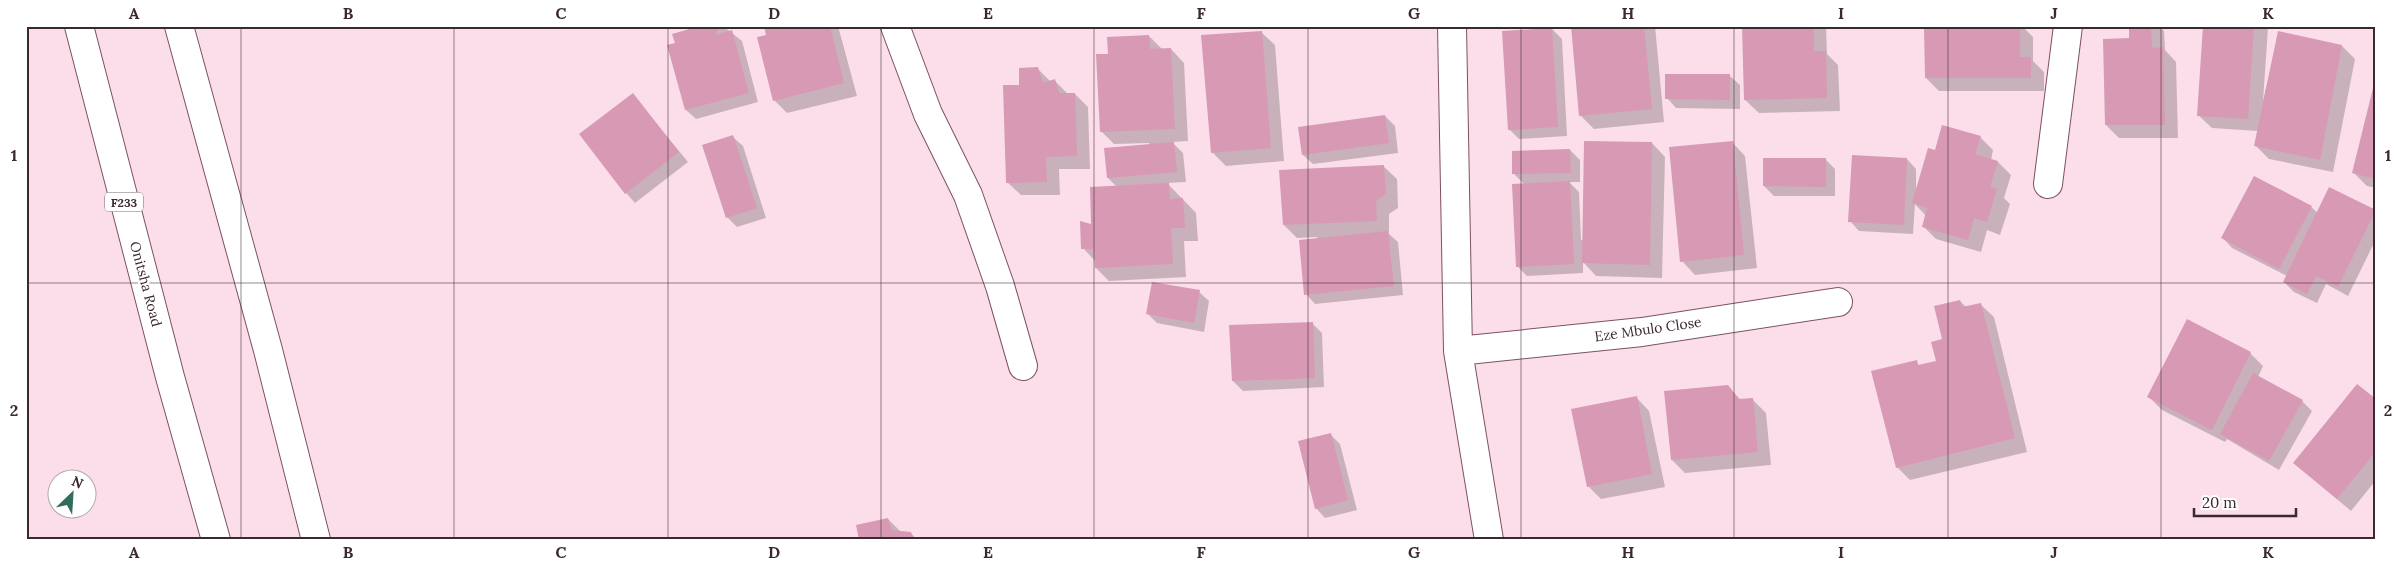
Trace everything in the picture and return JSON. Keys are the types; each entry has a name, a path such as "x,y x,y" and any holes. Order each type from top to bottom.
{"street":[{"name":"Onitsha Road","path":"79,26 170,377 216,540"},
{"path":"179,26 268,350 316,540"},
{"path":"895,26 928,114 968,195 1000,286 1023,366"},
{"path":"1452,26 1458,351 1489,540"},
{"path":"2048,184 2068,26"},
{"name":"Eze Mbulo Close","path":"1458,351 1642,332 1838,302"}],"building":[{"path":"700,26 718,26 716,35 732,30 749,93 685,110 667,45 675,43 672,34"},
{"path":"764,26 830,26 844,83 773,101 757,37 766,35"},
{"path":"1571,26 1644,26 1652,109 1579,116"},
{"path":"1742,26 1814,26 1814,51 1826,51 1827,98 1744,100"},
{"path":"1924,26 2020,26 2020,57 2031,57 2031,78 1925,78"},
{"path":"2129,26 2151,26 2152,48 2163,47 2165,125 2105,125 2103,39 2129,38"},
{"path":"2203,26 2254,26 2248,119 2197,116"},
{"path":"1552,28 1558,127 1508,130 1502,31"},
{"path":"1262,31 1271,148 1211,153 1201,35"},
{"path":"2278,31 2342,45 2320,160 2254,146"},
{"path":"1149,35 1150,49 1171,48 1175,129 1100,132 1096,54 1108,54 1107,37"},
{"path":"1038,67 1043,83 1055,79 1059,93 1075,93 1077,156 1046,157 1047,182 1006,183 1003,85 1019,85 1019,68"},
{"path":"1665,74 1730,74 1730,100 1665,99"},
{"path":"2376,80 2376,179 2352,173"},
{"path":"633,93 679,152 625,194 579,134"},
{"path":"1385,115 1389,143 1302,155 1298,127"},
{"path":"1942,125 1981,136 1975,154 1998,161 1990,187 1997,189 1987,222 1974,218 1968,240 1922,227 1927,208 1912,203 1928,148 1935,150"},
{"path":"733,135 757,208 726,218 702,145"},
{"path":"1584,141 1652,142 1650,265 1582,263"},
{"path":"1733,141 1744,255 1680,262 1669,147"},
{"path":"1174,142 1177,172 1107,178 1104,148"},
{"path":"1570,149 1571,173 1512,174 1512,151"},
{"path":"1852,155 1907,158 1904,225 1848,222"},
{"path":"1763,158 1826,158 1826,187 1763,186"},
{"path":"1384,165 1386,194 1376,201 1377,221 1283,225 1279,170"},
{"path":"2254,176 2312,206 2279,269 2221,238"},
{"path":"1570,181 1574,264 1516,267 1512,184"},
{"path":"1169,183 1170,199 1183,198 1185,228 1171,228 1173,264 1095,268 1094,249 1081,249 1080,221 1091,224 1090,187"},
{"path":"2329,187 2376,210 2338,287 2316,276 2307,294 2283,282"},
{"path":"1388,231 1394,286 1304,295 1299,240"},
{"path":"1152,282 1200,290 1194,323 1146,314"},
{"path":"1960,300 1962,307 1981,303 2015,438 1896,468 1871,371 1917,360 1918,365 1936,361 1931,342 1942,339 1934,306"},
{"path":"2187,319 2251,352 2212,430 2147,397"},
{"path":"1313,322 1315,378 1232,381 1229,325"},
{"path":"2253,373 2303,400 2269,461 2220,434"},
{"path":"2357,384 2376,399 2376,451 2337,499 2293,463"},
{"path":"1728,385 1739,399 1753,398 1758,452 1671,460 1664,391"},
{"path":"1637,396 1652,474 1587,487 1571,409"},
{"path":"1331,433 1348,500 1315,509 1298,441"},
{"path":"888,518 891,530 911,532 913,540 859,540 856,525"}]}
